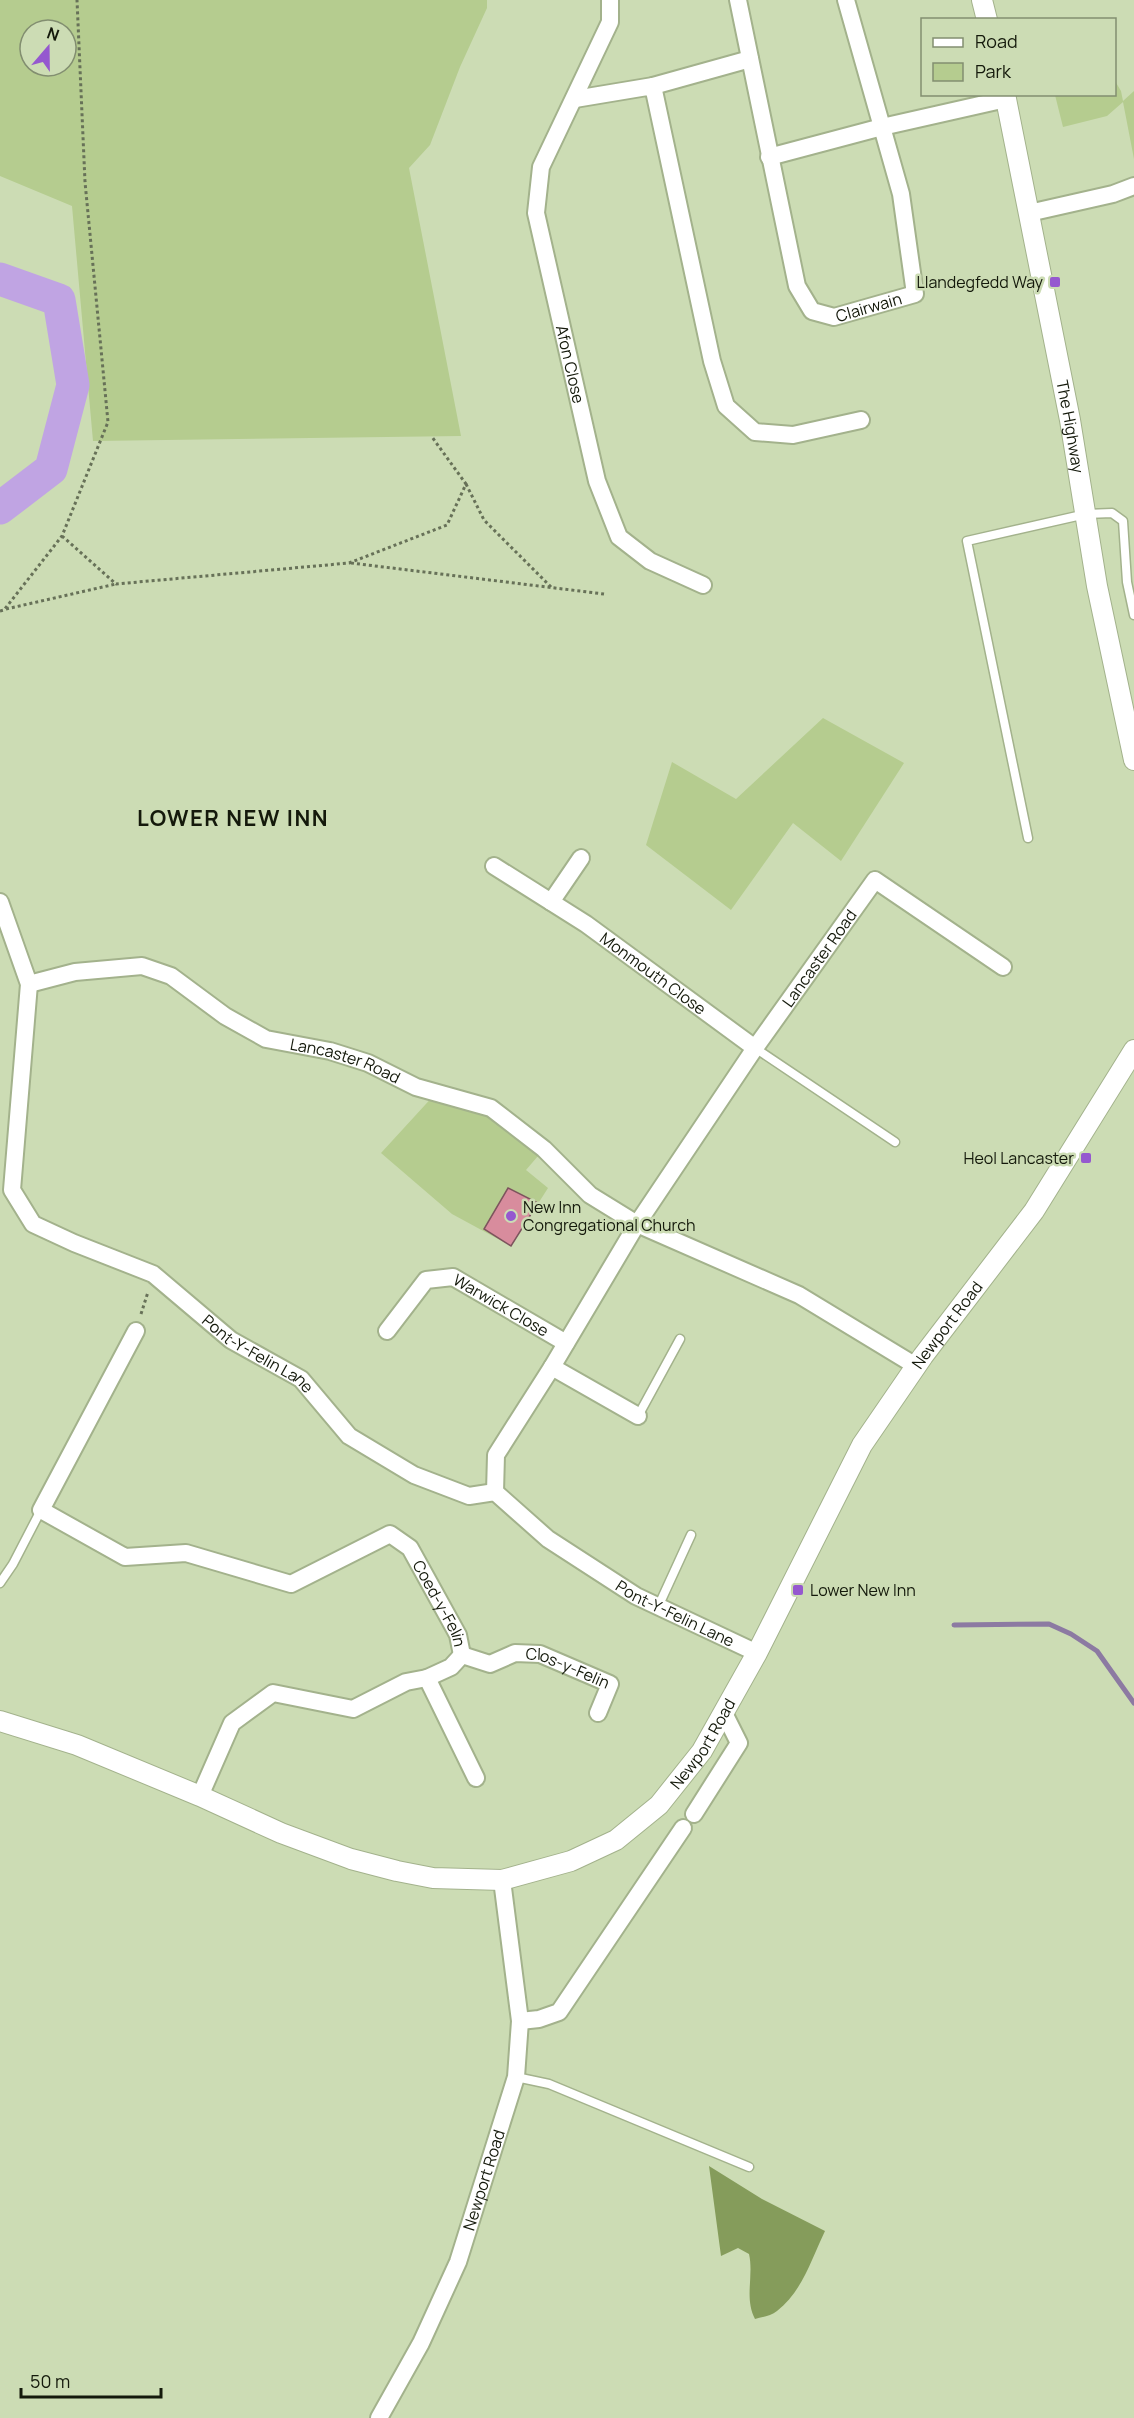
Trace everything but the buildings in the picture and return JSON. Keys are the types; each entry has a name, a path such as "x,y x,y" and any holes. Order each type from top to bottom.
{"street":[{"name":"Afon Close","path":"610,0 610,22 542,166 536,213 597,480 619,537 650,561 703,585"},
{"name":"Clairwain","path":"738,0 796,286 812,311 834,317 915,294 901,194 846,0"},
{"path":"982,0 986,18"},
{"path":"575,99 653,86 750,59"},
{"path":"653,86 712,361 726,406 754,432 793,435 861,420"},
{"path":"769,157 1006,97"},
{"name":"The Highway","path":"1006,97 1086,514 1096,586 1134,760"},
{"path":"1029,213 1113,194 1134,186"},
{"path":"551,902 581,858"},
{"name":"Monmouth Close","path":"494,866 586,924 755,1048"},
{"name":"Lancaster Road","path":"495,1492 496,1455 552,1367 637,1224 755,1048 875,880 1003,967"},
{"name":"Pont-Y-Felin Lane","path":"0,902 29,984 12,1190 33,1224 153,1274 231,1340 301,1379 349,1436 414,1475 469,1496 495,1492 548,1539 636,1596 757,1653"},
{"name":"Lancaster Road","path":"29,984 75,972 142,966 171,976 225,1016 266,1039 330,1052 368,1063 416,1087 491,1108 544,1149 590,1195 637,1224 799,1295 916,1366"},
{"name":"Newport Road","path":"384,2417 458,2262 516,2077 520,2021 502,1880 571,1861 616,1840 659,1805 702,1751 757,1653 862,1445 916,1366 1034,1211 1134,1050"},
{"name":"Warwick Close","path":"387,1331 426,1280 453,1277 566,1342"},
{"path":"41,1510 136,1330"},
{"path":"552,1367 638,1416"},
{"name":"Coed-y-Felin","path":"41,1510 125,1557 186,1553 291,1584 390,1534 410,1548 458,1635 462,1655 451,1667 427,1678 406,1682 353,1709 273,1693 232,1723 200,1796"},
{"name":"Clos-y-Felin","path":"462,1655 490,1664 514,1653 540,1654 610,1684 598,1713"},
{"path":"427,1678 476,1778"},
{"path":"694,1814 739,1743 724,1713"},
{"path":"0,1722 77,1745 200,1796 281,1833 351,1859 433,1878 502,1880"},
{"path":"520,2021 539,2019 560,2012 683,1828"}],"lane":[{"path":"1029,838 967,541 1086,514 1112,513 1123,521 1127,582 1134,615"},
{"path":"755,1048 895,1142"},
{"path":"638,1416 680,1339"},
{"path":"0,1583 13,1564 41,1510"},
{"path":"658,1606 691,1535"},
{"path":"516,2077 549,2084 749,2167"}],"path":[{"path":"2,611 62,536 108,422 85,182 77,0"},
{"path":"432,436 466,484 484,520 552,588"},
{"path":"349,563 447,525 466,484"},
{"path":"62,536 116,584"},
{"path":"2,611 116,584 349,563 604,594"},
{"path":"136,1330 153,1274"}],"green space":[{"path":"0,0 487,0 487,8 460,67 430,145 409,168 461,436 93,441 72,206 0,176"},
{"path":"1116,83 1123,101 1134,91 1134,159 1123,102 1107,116 1063,127 1055,96 1116,96"},
{"path":"823,718 904,763 841,861 793,823 731,910 646,845 672,762 736,799"},
{"path":"436,1093 491,1108 544,1149 526,1170 548,1188 511,1246 452,1214 381,1153"},
{"path":"709,2166 762,2199 825,2231 800,2284 786,2303 772,2314 755,2319 750,2303 749,2254 738,2248 721,2256"}],"waterway":[{"path":"0,279 59,300 73,385 51,469 0,508"},
{"path":"954,1625 1049,1624 1071,1634 1097,1651 1134,1703"}],"place":[{"name":"Llandegfedd Way","path":"1055,282"},
{"name":"Heol Lancaster","path":"1086,1158"},
{"name":"New Inn Congregational Church","path":"511,1216"},
{"name":"Lower New Inn","path":"798,1590"}],"district":[{"name":"LOWER NEW INN","path":"233,818"}]}
